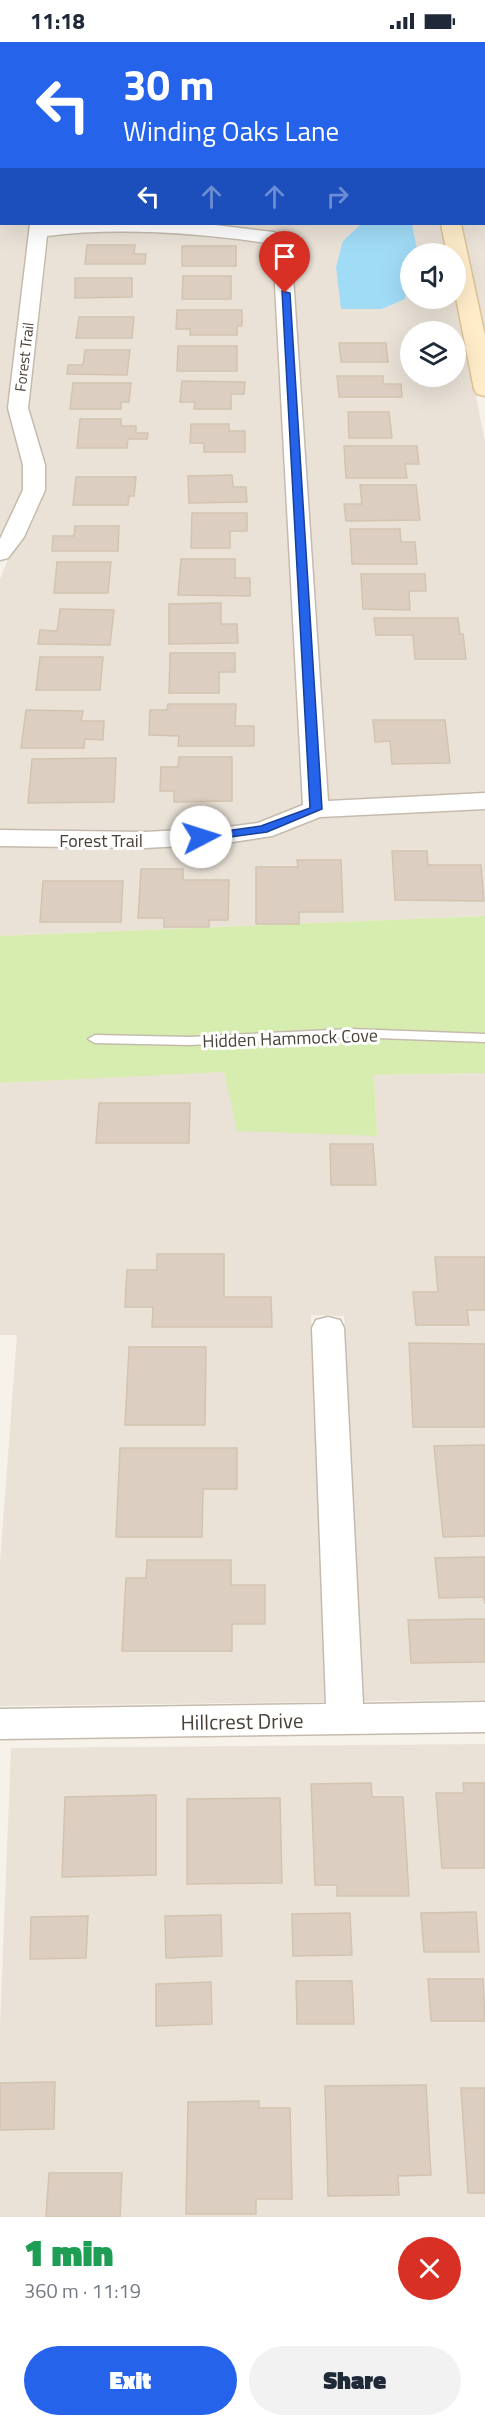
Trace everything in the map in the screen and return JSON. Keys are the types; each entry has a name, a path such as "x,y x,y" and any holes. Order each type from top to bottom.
{"street":[{"path":"450,225 482,356 485,389"},
{"path":"39,227 207,229 273,238 282,246 316,809"},
{"name":"Forest Trail","path":"0,553 13,537 34,490 34,465 18,408 39,227"},
{"name":"Forest Trail","path":"0,838 145,840 219,836 263,830 316,809 485,801"},
{"path":"328,1328 345,1719"},
{"name":"Hillcrest Drive","path":"0,1724 485,1717"}],"lane":[{"name":"Hidden Hammock Cove","path":"95,1039 190,1041 351,1033 485,1038"}],"shaded area":[{"path":"0,225 30,225 8,408 23,466 23,490 0,538"},
{"path":"209,225 360,225 343,241 382,309 400,301 400,309 459,309 461,321 400,321 400,387 466,387 466,346 485,442 485,793 329,801 292,246 282,236 256,230"},
{"path":"412,225 441,225 446,243 415,243"},
{"path":"460,225 485,225 485,339 466,243"},
{"path":"121,231 205,233 266,241 273,247 303,805 258,822 218,828 145,831 12,831 0,829 0,579 9,557 24,539 45,490 45,464 29,407 49,234"},
{"path":"485,810 485,916 0,936 0,847 146,848 220,845 266,838 321,818"},
{"path":"224,1071 377,1136 374,1075 485,1073 485,1700 363,1701 344,1316 311,1315 325,1702 0,1706 0,1562 17,1335 0,1335 0,1083"},
{"path":"485,1744 485,2217 0,2217 0,2027 11,1748"}],"green space":[{"path":"485,916 485,1073 374,1075 377,1136 237,1131 224,1072 0,1083 0,936"}],"water":[{"path":"360,225 412,225 416,243 400,243 400,301 382,309 341,309 336,267 343,241"}],"building":[{"path":"87,245 135,245 134,254 146,254 145,264 85,264"},
{"path":"182,246 236,246 236,266 182,266"},
{"path":"183,276 231,276 231,299 182,299"},
{"path":"75,278 132,278 132,297 75,298"},
{"path":"177,310 242,310 242,326 237,326 237,335 190,335 190,329 176,329"},
{"path":"79,317 134,317 132,338 76,338"},
{"path":"339,343 386,343 388,362 341,362"},
{"path":"178,346 237,346 237,371 177,371"},
{"path":"85,350 130,350 127,375 67,374 68,365 83,365"},
{"path":"337,376 383,376 383,384 400,384 401,387 402,397 339,397"},
{"path":"182,381 245,382 244,394 231,394 231,409 194,409 195,402 180,402"},
{"path":"73,383 131,383 129,402 121,402 121,409 70,409"},
{"path":"348,412 389,412 392,438 349,438"},
{"path":"80,419 121,419 121,426 136,426 136,433 148,433 147,439 128,439 127,448 77,448"},
{"path":"191,424 229,424 229,431 245,431 245,452 204,452 204,443 190,443"},
{"path":"344,446 417,446 419,464 405,464 407,478 346,478"},
{"path":"232,475 233,487 246,487 247,502 189,503 188,476"},
{"path":"76,477 136,477 134,496 129,496 128,505 73,505"},
{"path":"360,485 416,485 420,520 346,521 344,504 362,504"},
{"path":"192,513 247,513 247,531 230,531 230,548 191,548"},
{"path":"75,526 119,526 118,551 52,551 53,536 74,536"},
{"path":"350,529 400,529 401,542 415,542 417,564 352,564"},
{"path":"181,559 235,559 235,578 250,578 250,596 178,595"},
{"path":"57,562 111,562 108,593 54,593"},
{"path":"361,574 425,574 426,591 409,591 410,610 363,609"},
{"path":"221,603 221,624 237,624 238,643 169,644 169,604"},
{"path":"60,609 114,610 110,645 38,644 40,630 57,631"},
{"path":"374,618 458,618 460,634 463,634 466,659 415,659 413,635 376,635"},
{"path":"170,653 235,653 235,672 219,672 219,693 169,693"},
{"path":"40,657 103,657 100,690 36,690"},
{"path":"168,704 236,704 235,726 254,726 254,746 178,746 179,736 149,735 150,710 167,710"},
{"path":"26,710 83,711 81,721 104,721 103,740 85,739 84,748 21,748"},
{"path":"373,720 445,720 450,763 392,764 390,741 375,742"},
{"path":"179,757 232,757 232,801 174,802 174,791 160,791 161,767 178,767"},
{"path":"116,758 114,802 28,803 32,759"},
{"path":"392,851 427,851 428,865 481,865 484,901 395,900"},
{"path":"297,860 341,860 343,912 299,912 299,924 256,924 256,867 298,867"},
{"path":"141,869 183,869 183,880 229,880 228,920 209,920 209,927 164,927 164,918 138,918"},
{"path":"43,881 123,881 121,922 40,922"},
{"path":"99,1103 190,1103 189,1143 96,1143"},
{"path":"330,1144 373,1144 376,1185 331,1185"},
{"path":"157,1254 224,1254 224,1297 271,1297 272,1327 152,1327 153,1307 125,1307 127,1270 157,1270"},
{"path":"435,1257 485,1257 485,1310 467,1310 469,1325 416,1325 413,1292 438,1292"},
{"path":"409,1343 485,1344 485,1427 413,1427"},
{"path":"129,1347 206,1347 205,1425 125,1425"},
{"path":"485,1445 485,1536 443,1537 434,1446"},
{"path":"120,1448 237,1448 237,1489 203,1489 202,1537 116,1537"},
{"path":"485,1557 485,1604 484,1597 439,1598 435,1558"},
{"path":"147,1560 231,1560 231,1585 265,1585 265,1624 232,1624 232,1651 122,1651 126,1578 146,1578"},
{"path":"485,1619 485,1662 411,1663 408,1620"},
{"path":"371,1783 372,1797 403,1797 409,1896 337,1896 337,1885 315,1885 311,1784"},
{"path":"463,1783 485,1783 485,1868 442,1868 436,1793 464,1793"},
{"path":"156,1795 156,1875 62,1877 65,1797"},
{"path":"280,1798 282,1883 187,1884 187,1799"},
{"path":"476,1912 479,1952 424,1952 421,1913"},
{"path":"350,1913 352,1955 293,1956 292,1914"},
{"path":"221,1915 222,1956 166,1958 165,1916"},
{"path":"88,1916 86,1958 30,1959 31,1917"},
{"path":"428,1979 483,1979 485,2021 431,2021"},
{"path":"296,1981 352,1981 354,2024 297,2024"},
{"path":"211,1982 212,2024 156,2026 156,1984"},
{"path":"55,2082 54,2129 0,2130 0,2083"},
{"path":"426,2085 431,2175 398,2176 399,2195 328,2196 325,2086"},
{"path":"461,2088 485,2088 485,2193 468,2193"},
{"path":"259,2101 259,2108 290,2108 292,2199 256,2199 256,2214 186,2214 188,2102"},
{"path":"49,2173 122,2173 120,2217 46,2217"}],"route":[{"path":"201,837 263,830 316,809 285,293"}]}
